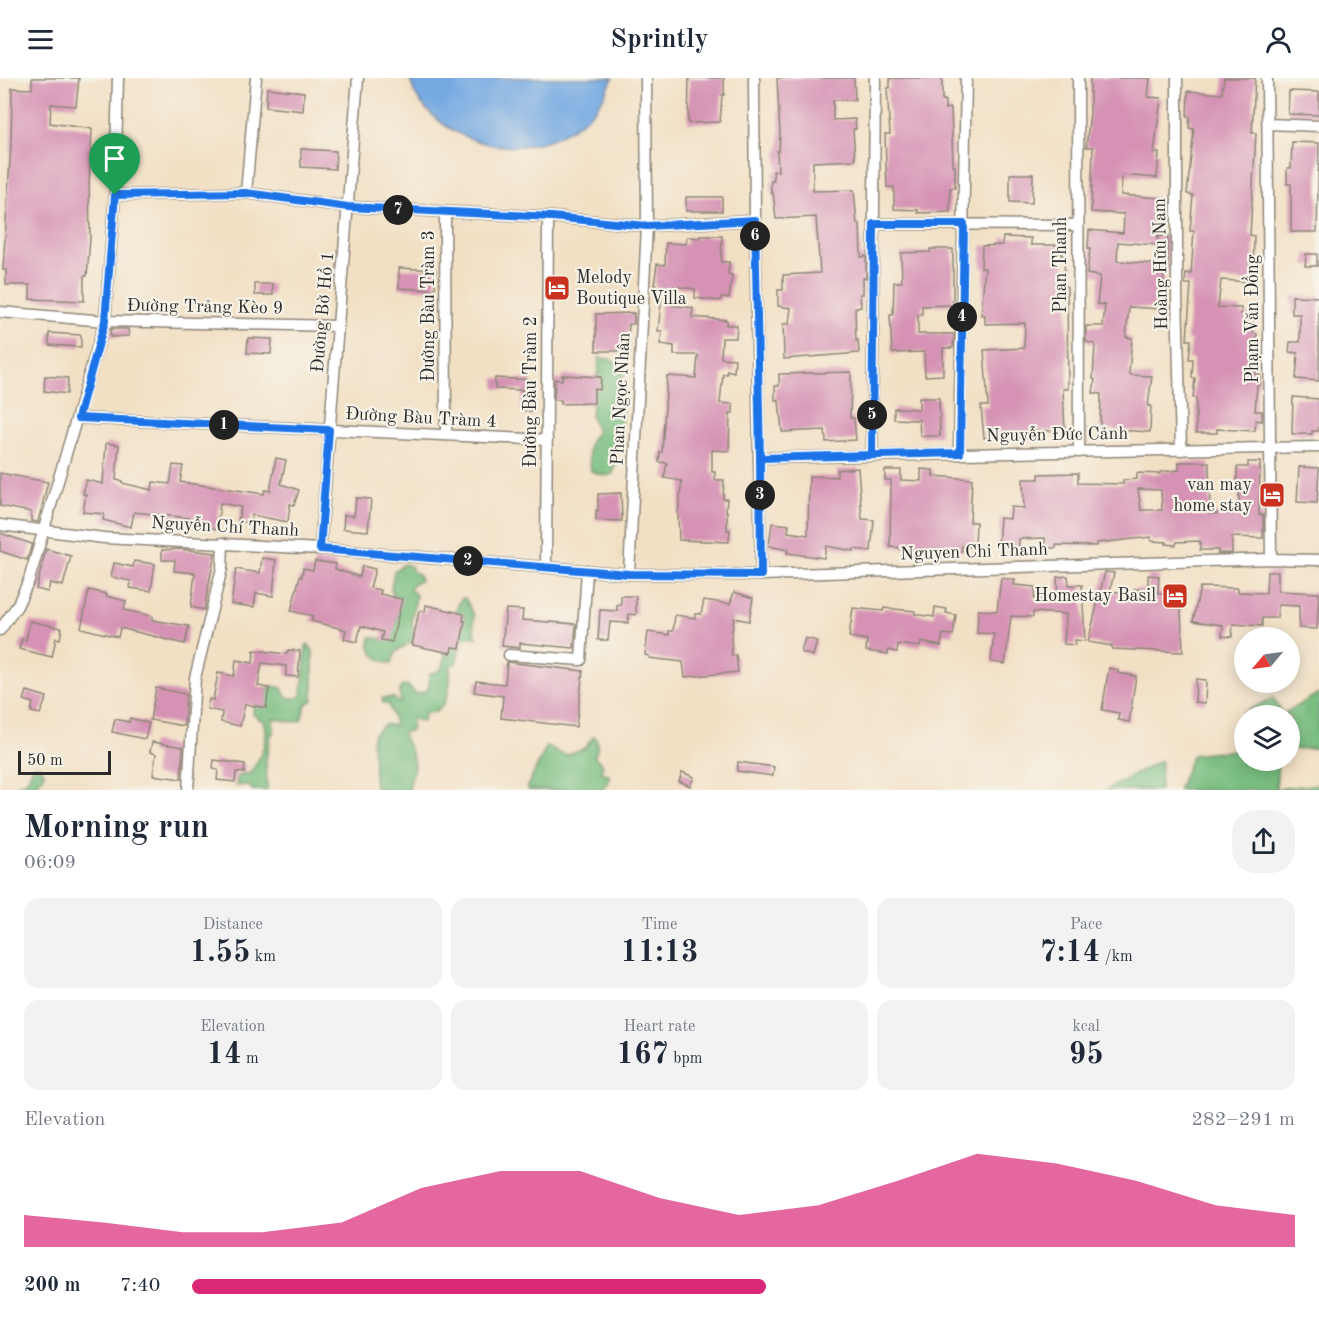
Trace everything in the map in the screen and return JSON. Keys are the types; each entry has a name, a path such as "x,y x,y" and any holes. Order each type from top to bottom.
{"street":[{"path":"0,630 17,606 29,580 105,321 115,195 118,78"},
{"path":"246,193 256,78"},
{"name":"Đường Bờ Hồ 1","path":"320,549 358,78"},
{"name":"Phan Ngọc Nhân","path":"629,574 647,226 646,78"},
{"path":"754,78 761,575"},
{"path":"872,455 875,78"},
{"path":"960,453 966,78"},
{"name":"Phan Thanh","path":"1078,78 1079,452"},
{"name":"Hoàng Hữu Nam","path":"1177,78 1177,280 1181,450"},
{"name":"Phạm Văn Đồng","path":"1268,78 1271,559"},
{"path":"1268,124 1319,126"},
{"path":"115,195 246,193 348,207 548,217 647,226 755,220"},
{"name":"Đường Bàu Tràm 3","path":"445,213 446,435"},
{"name":"Đường Bàu Tràm 2","path":"546,567 548,217"},
{"path":"874,224 1077,225"},
{"name":"Đường Trảng Kèo 9","path":"0,312 105,321 338,326"},
{"name":"Đường Bàu Tràm 4","path":"78,418 547,440"},
{"name":"Nguyễn Đức Cảnh","path":"760,458 1319,447"},
{"name":"Nguyễn Chí Thanh","path":"0,525 104,538 320,549 629,574"},
{"path":"188,790 195,678 222,568 223,543"},
{"name":"Nguyen Chi Thanh","path":"629,574 761,575 1271,559 1319,560"},
{"path":"510,655 581,660 587,570"}],"green space":[{"path":"599,358 610,359 624,367 622,416 615,467 613,474 605,476 591,471 588,450 597,432 591,417 590,395 592,383 598,373"},
{"path":"404,564 411,566 413,572 419,575 420,581 413,583 410,589 416,595 412,620 414,640 396,652 391,664 374,655 370,647 370,637 383,639 393,594 391,589 394,571"},
{"path":"465,598 474,615 474,630 477,637 463,637 456,663 450,666 449,689 443,704 439,709 424,713 423,722 412,718 411,731 403,734 414,761 409,790 376,790 373,736 386,724 392,726 395,723 388,704 383,703 382,698 394,698 399,703 400,690 407,685 416,694 426,691 429,687 429,674 441,670 456,611 461,599"},
{"path":"308,644 313,651 313,700 306,704 301,720 293,722 273,718 274,731 270,737 266,760 267,790 252,790 249,785 236,786 238,777 242,774 249,774 265,743 265,723 253,714 257,695 265,687 273,686 282,688 285,696 290,698 302,695"},
{"path":"1319,693 1318,748 1300,749 1298,705"},
{"path":"1273,698 1277,705 1259,705"},
{"path":"594,736 597,746 594,756 603,765 601,772 608,774 610,779 602,790 528,790 528,785 547,746 566,755 585,748"},
{"path":"1234,750 1234,771 1277,771 1276,789 1319,784 1319,790 1178,790 1192,755"},
{"path":"1161,760 1160,790 1106,790"},
{"path":"33,766 40,766 44,772 43,778 38,781 36,790 17,790 20,783 27,781"}],"water":[{"path":"409,78 613,78 596,108 568,131 546,141 523,146 499,146 476,141 455,131 435,117 418,99"}],"building":[{"path":"32,78 79,78 76,106 51,104 50,123 92,129 89,184 90,239 87,276 84,276 84,301 30,299 30,285 6,285 6,270 3,270 12,88 32,89"},
{"path":"689,78 724,78 720,122 688,123"},
{"path":"777,78 854,78 855,100 833,100 833,120 855,119 856,129 853,129 855,160 813,162 813,191 854,190 857,224 860,224 861,257 866,256 866,278 863,278 863,294 860,294 861,307 855,308 856,341 858,340 859,353 784,359 783,324 789,324 791,308 778,306 778,290 783,290 783,275 820,273 816,217 776,219 771,181 774,181 773,171 778,171 777,151 779,151 780,134"},
{"path":"890,78 942,78 942,100 945,100 945,109 951,108 953,166 955,166 955,188 950,188 950,212 918,213 918,210 894,209 894,187 887,187 885,134 890,134 887,88 890,88"},
{"path":"1090,78 1150,78 1148,97 1161,98 1154,153 1159,153 1157,178 1122,175 1121,195 1161,198 1157,245 1118,242 1117,261 1156,264 1158,236 1168,236 1168,271 1164,271 1162,309 1129,307 1126,337 1132,338 1129,373 1152,376 1148,406 1151,406 1150,432 1100,429 1101,394 1093,393 1095,344 1086,342 1086,326 1103,326 1105,305 1097,304 1100,276 1087,274 1090,249 1088,249 1089,230 1123,233 1124,214 1091,212 1093,147 1086,147 1090,114"},
{"path":"1224,78 1255,78 1252,133 1256,133 1250,235 1254,236 1253,282 1221,280 1218,307 1241,308 1241,314 1254,315 1253,333 1257,334 1255,374 1260,375 1255,411 1262,411 1262,421 1256,420 1255,431 1217,429 1217,433 1196,433 1196,398 1193,398 1195,378 1192,378 1193,359 1189,359 1191,340 1187,340 1191,284 1185,284 1186,273 1191,274 1194,231 1190,231 1193,195 1187,194 1194,129 1189,128 1190,117 1187,117 1188,91 1222,94"},
{"path":"267,88 304,92 303,111 266,107"},
{"path":"1289,91 1319,92 1319,115 1288,114"},
{"path":"1292,142 1319,143 1317,232 1291,232 1291,184 1287,184 1287,168 1291,168"},
{"path":"301,149 336,151 335,169 301,167"},
{"path":"1010,174 1033,174 1032,203 1010,202"},
{"path":"686,197 722,197 722,211 686,211"},
{"path":"700,236 722,236 721,262 729,262 728,274 732,275 729,298 721,297 720,301 695,298 695,289 673,286 672,305 693,308 692,317 727,320 726,325 737,325 736,338 722,338 721,358 735,359 734,372 727,370 727,374 723,374 720,403 733,404 733,413 730,413 729,451 712,450 712,472 715,472 715,480 724,480 723,499 727,499 729,542 679,540 678,512 682,481 664,478 667,463 659,462 660,452 662,452 667,376 696,378 698,355 674,355 674,346 660,344 662,331 658,331 662,294 656,294 656,285 654,285 657,264 665,265 666,243 686,244 687,237 700,238"},
{"path":"1003,237 1031,238 1031,245 1061,245 1061,255 1064,255 1065,286 1067,287 1068,389 1063,389 1065,432 1034,430 1034,438 984,438 981,406 988,406 984,350 1024,348 1025,323 985,324 985,315 981,315 985,268 981,268 982,246 1002,245"},
{"path":"930,249 953,249 953,305 922,306 922,315 918,315 918,334 954,334 953,348 943,348 943,375 925,376 924,352 892,353 890,315 893,315 894,282 902,282 901,253 930,252"},
{"path":"1306,254 1317,254 1317,266 1305,266"},
{"path":"399,268 436,270 435,290 399,288"},
{"path":"255,284 273,284 273,295 255,295"},
{"path":"1292,296 1319,297 1319,381 1296,379 1298,353 1289,352 1290,342 1300,342 1300,314 1292,314"},
{"path":"634,313 634,324 629,324 627,351 596,351 596,314"},
{"path":"110,329 128,329 129,336 111,337"},
{"path":"49,333 81,335 81,347 49,345"},
{"path":"248,338 272,339 271,354 247,353"},
{"path":"851,372 850,418 854,418 856,440 826,442 825,430 782,432 779,400 775,400 775,386 779,386 779,374"},
{"path":"562,375 601,377 600,390 594,389 594,403 561,404 561,400 554,400 555,379 562,380"},
{"path":"45,376 68,378 67,394 44,391"},
{"path":"495,378 532,380 531,412 521,410 523,390 495,389"},
{"path":"1293,397 1319,399 1319,431 1312,431 1312,434 1292,434"},
{"path":"919,398 939,398 940,436 920,436 919,420 894,419 894,408 919,409"},
{"path":"106,443 119,445 116,480 122,483 152,490 153,482 170,484 173,465 183,466 180,482 264,494 265,490 270,491 276,458 286,460 281,484 299,490 294,505 290,504 288,522 252,515 250,523 238,521 241,507 220,503 217,529 188,523 189,518 134,512 131,527 103,520 104,514 83,512 86,480 103,484"},
{"path":"1179,462 1209,462 1210,514 1239,512 1237,467 1248,467 1248,462 1260,462 1259,515 1263,515 1263,538 1232,537 1232,553 1200,550 1200,541 1177,542 1176,545 1151,541 1151,537 1097,543 1097,546 1056,545 1056,548 1046,548 1045,538 1019,539 1019,549 998,547 1000,518 1010,519 1011,507 1024,508 1023,479 1039,479 1039,474 1078,473 1078,483 1123,484 1123,480 1137,479 1137,473 1160,474 1160,472 1179,470","holes":["1138,489 1161,490 1162,510 1141,510"]},
{"path":"1299,467 1319,468 1317,503 1297,502"},
{"path":"858,468 862,519 874,520 871,551 854,549 854,551 826,546 824,558 787,553 788,550 769,546 772,523 789,525 788,532 808,535 809,476 837,477 837,470"},
{"path":"921,469 933,470 933,476 972,479 970,522 976,522 975,547 962,546 962,551 947,551 890,547 891,480 885,480 885,470 901,470 901,480 921,481"},
{"path":"0,473 48,482 38,522 31,521 31,512 0,506"},
{"path":"621,493 622,521 596,520 598,494"},
{"path":"356,498 371,499 368,531 343,529 344,515 354,516"},
{"path":"0,533 32,544 27,560 0,551"},
{"path":"46,549 71,556 63,586 50,583 48,592 36,589"},
{"path":"179,549 215,553 204,610 191,607 195,573 174,571 175,560 162,560 162,550"},
{"path":"262,558 276,560 273,596 256,593 254,607 231,604 236,569 260,573"},
{"path":"134,561 155,564 151,591 130,588 131,581 111,577 114,563 133,567"},
{"path":"315,561 336,564 335,569 360,577 362,566 375,569 370,588 381,590 380,594 402,599 392,642 381,640 383,632 361,626 357,642 344,639 346,630 311,621 313,616 291,611 303,568 313,570"},
{"path":"1105,572 1114,573 1110,591 1133,594 1134,589 1148,590 1148,575 1159,576 1158,593 1180,592 1183,652 1112,649 1112,646 1088,642"},
{"path":"1267,572 1278,572 1278,591 1319,593 1317,629 1299,627 1299,606 1278,605 1277,618 1262,618 1262,626 1233,624 1232,637 1222,636 1223,625 1193,621 1200,587 1238,588 1238,592 1266,593"},
{"path":"1068,576 1069,585 1082,585 1085,641 1075,640 1075,645 1064,644 1066,614 1033,612 1033,617 1011,616 1005,664 991,662 994,634 977,633 978,610 997,611 1001,578 1015,580 1014,585 1035,587 1034,599 1058,600 1057,577"},
{"path":"89,590 126,601 124,610 152,616 152,620 189,626 185,644 120,628 118,637 81,628"},
{"path":"734,592 753,598 749,621 734,618 731,638 732,656 736,655 738,672 685,677 683,662 649,658 645,655 648,632 669,635 669,631 673,631 675,615 695,618 695,614 701,614 704,600 730,604"},
{"path":"621,596 636,596 636,615 629,614 628,623 610,622 608,640 598,640 600,610 617,611 617,605 621,605"},
{"path":"426,605 464,614 463,621 465,621 460,648 452,647 451,653 412,645 419,611 425,612"},
{"path":"935,607 947,609 946,613 956,615 953,635 943,634 941,646 921,642 920,647 898,644 897,652 888,650 888,654 866,651 867,640 849,637 853,608 915,611 915,614 934,617"},
{"path":"506,609 523,610 522,620 576,624 574,648 520,643 520,648 502,646"},
{"path":"30,621 62,628 60,639 56,638 52,657 19,649 22,639 26,640"},
{"path":"805,638 817,641 813,656 801,652"},
{"path":"254,650 287,654 288,650 300,651 298,677 286,676 286,666 262,663 258,686 269,688 266,708 245,704 240,726 221,722 222,712 207,709 209,699 213,700 218,673 234,676 236,660 253,663"},
{"path":"507,662 583,671 576,727 501,718 503,696 474,692 476,681 505,684"},
{"path":"1109,668 1118,670 1118,673 1136,676 1129,722 1118,720 1119,713 1102,710"},
{"path":"1196,679 1206,680 1205,703 1195,702"},
{"path":"156,688 186,694 184,726 150,720"},
{"path":"27,691 47,697 40,714 31,712 33,703 24,700"},
{"path":"130,718 149,723 145,739 112,732 115,719 129,722"},
{"path":"152,742 183,747 181,779 153,775 156,754 150,752"},
{"path":"214,760 245,764 244,773 236,772 235,782 217,780 218,770 213,769"},
{"path":"738,762 774,767 773,776 737,771"},
{"path":"682,772 694,777 690,786 679,781"}],"place":[{"name":"Melody Boutique Villa","path":"557,288"},
{"name":"van may home stay","path":"1272,495"},
{"name":"Homestay Basil","path":"1175,596"}],"route":[{"path":"115,195 105,321 78,418 329,430 320,549 629,574 761,575 760,458 960,453 964,224 874,224 872,455 760,458 755,220 647,226 552,217 348,207 246,193 115,195"}]}
